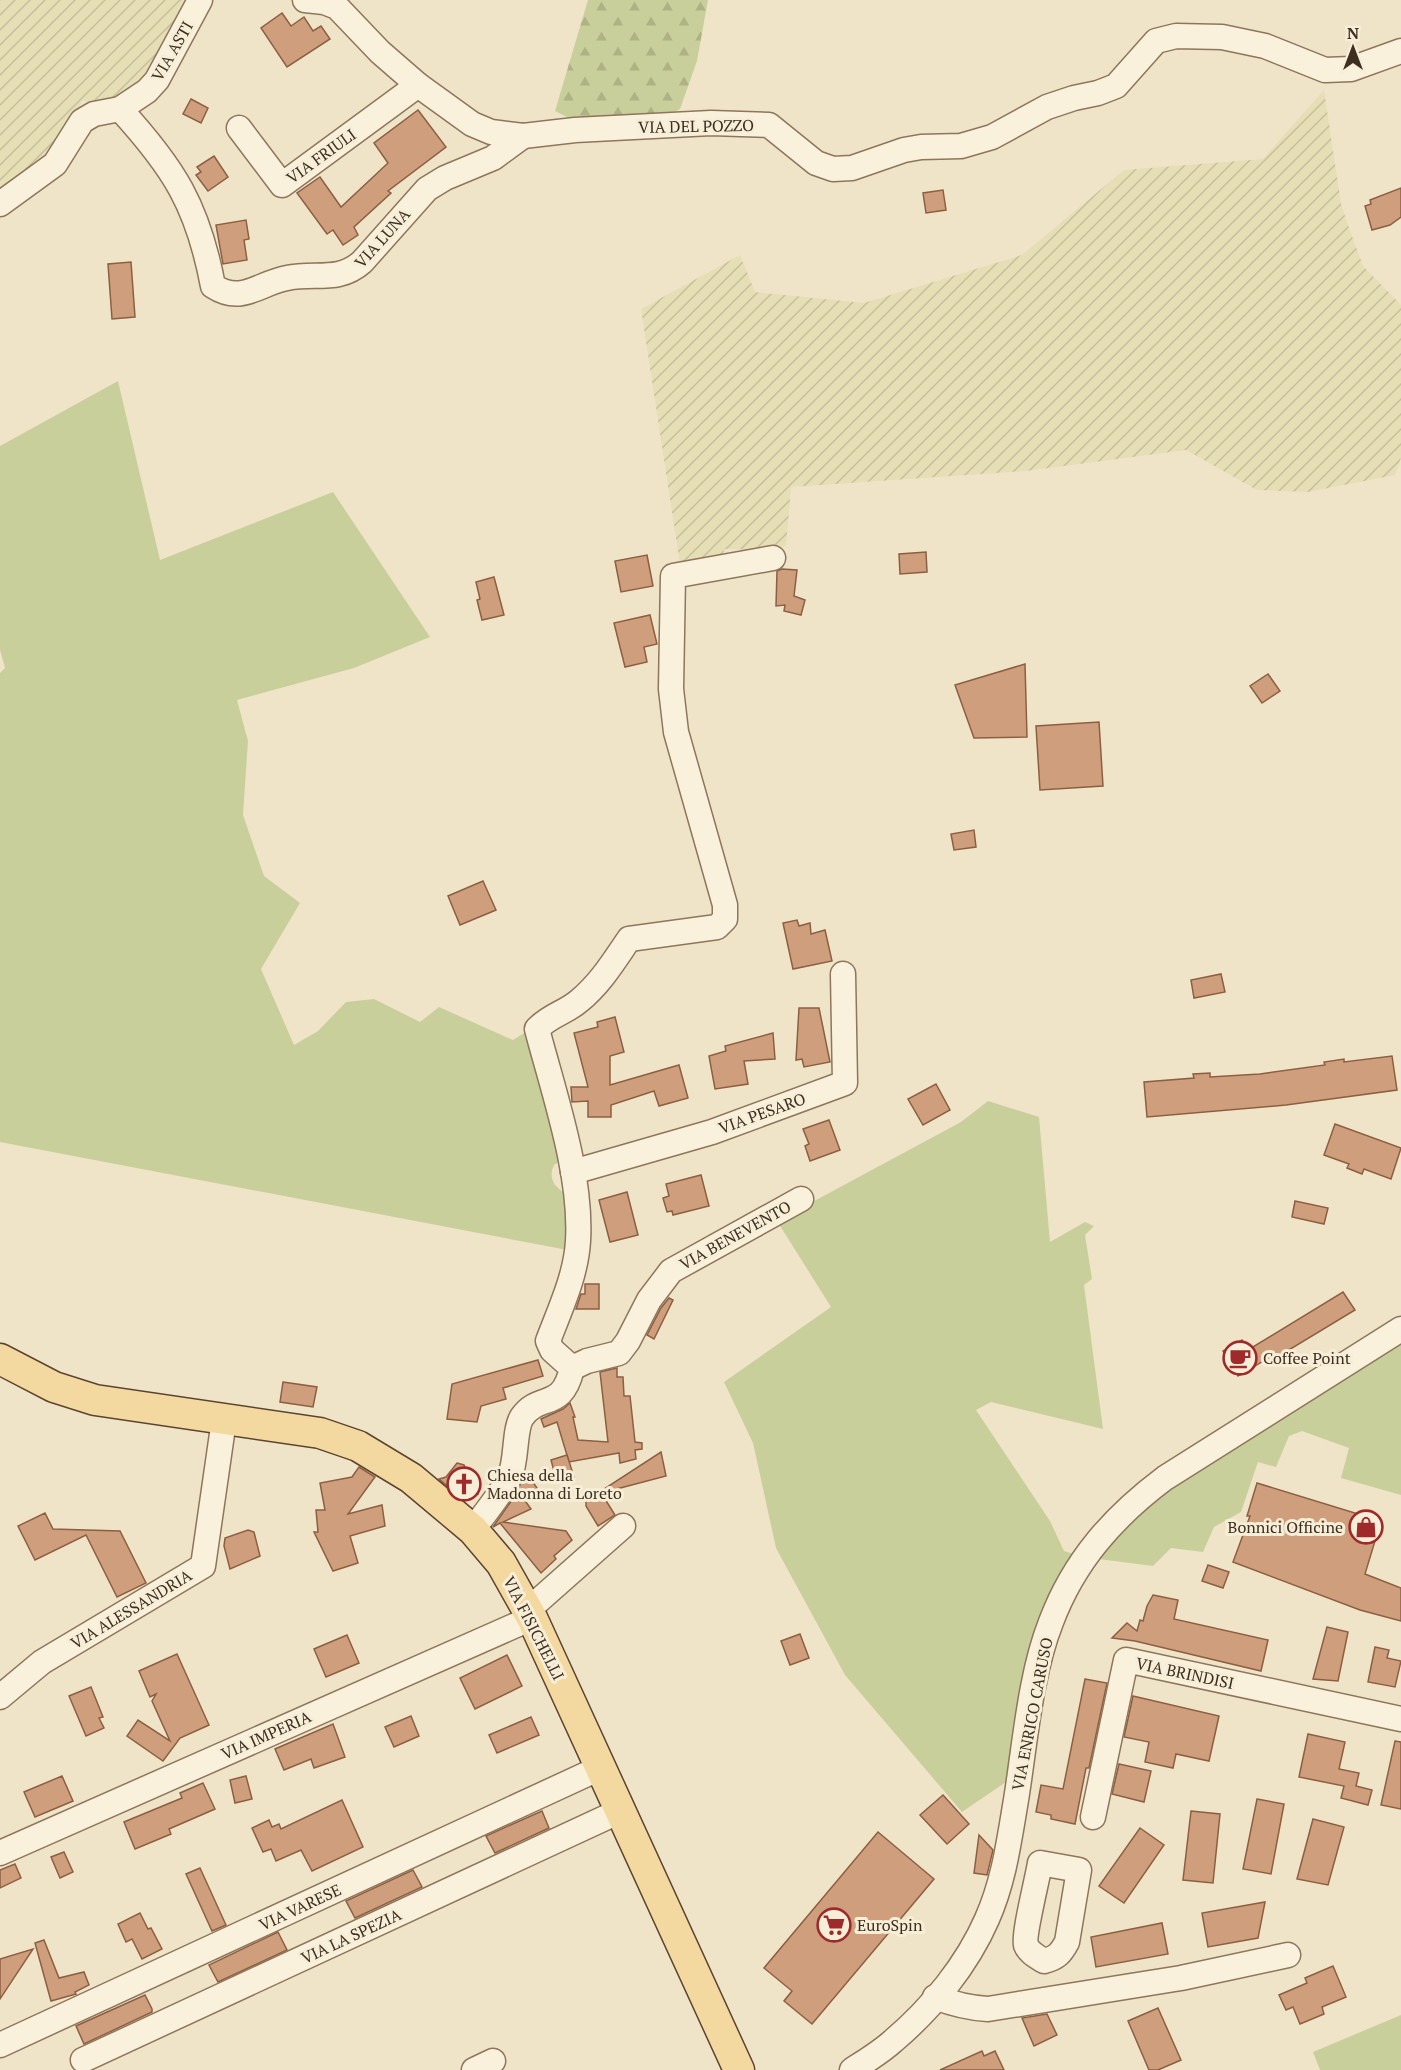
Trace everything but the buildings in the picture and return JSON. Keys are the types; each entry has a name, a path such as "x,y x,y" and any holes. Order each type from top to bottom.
{"main road":[{"name":"VIA FISICHELLI","path":"0,1359 54,1387 95,1400 320,1433 358,1446 411,1478 473,1530 501,1563 530,1614 741,2066"}],"street":[{"name":"VIA ASTI","path":"0,204 55,164 82,122 94,114 120,109 147,91 157,80 200,0"},
{"name":"VIA DEL POZZO","path":"304,0 324,2 338,7 380,52 418,85 472,124 491,132 523,136 575,130 711,123 769,125 816,164 832,169 852,168 904,150 921,147 961,146 992,136 1047,107 1116,86 1155,41 1176,36 1222,37 1265,46 1325,70 1351,69 1401,51"},
{"name":"VIA FRIULI","path":"238,128 282,185 418,85"},
{"name":"VIA LUNA","path":"120,109 152,145 176,179 195,217 213,286 223,293 236,294 252,291 287,278 352,271 427,189 445,178 493,158 523,136"},
{"path":"473,1530 510,1474 520,1419 528,1410 561,1394 569,1383 572,1368 552,1350 548,1341 572,1276 578,1240 577,1201 573,1172 537,1029 546,1019 578,1002 606,973 629,939 717,927 725,919 725,905 676,732 670,660 674,576 773,558"},
{"name":"VIA PESARO","path":"573,1172 712,1132 844,1083 843,974"},
{"name":"VIA BENEVENTO","path":"572,1368 587,1361 619,1353 628,1341 649,1300 671,1271 801,1199"},
{"name":"VIA ENRICO CARUSO","path":"852,2070 892,2042 935,1997 953,1977 982,1928 1004,1871 1034,1687 1043,1649 1051,1622 1067,1587 1090,1548 1136,1500 1165,1479 1401,1329"},
{"name":"VIA ALESSANDRIA","path":"0,1697 42,1662 203,1566 224,1420"},
{"name":"VIA IMPERIA","path":"0,1853 530,1614 623,1526"},
{"name":"VIA BRINDISI","path":"1093,1817 1126,1660 1401,1719"},
{"name":"VIA VARESE","path":"0,2045 600,1768"},
{"name":"VIA LA SPEZIA","path":"83,2060 620,1811"},
{"path":"935,1997 971,2008 988,2009 1181,1977 1288,1955"},
{"path":"1044,1961 1047,2001"}],"shaded area":[{"path":"0,0 192,0 152,77 114,104 82,101 70,125 47,158 0,193"},
{"path":"1324,90 1341,204 1349,228 1363,266 1401,305 1401,458 1395,475 1308,492 1257,490 1186,450 1026,471 791,487 786,546 745,556 741,549 725,549 720,559 680,564 641,309 740,255 755,292 864,303 1022,255 1124,170 1263,159"}],"green space":[{"path":"588,0 708,0 697,61 680,109 671,114 573,120 555,111"},
{"path":"118,381 160,560 333,492 430,637 354,668 237,700 248,741 243,815 264,876 300,903 261,969 294,1045 318,1031 346,1002 374,999 420,1022 439,1007 513,1040 529,1030 564,1159 554,1165 552,1179 560,1190 569,1196 573,1251 0,1142 0,673 5,668 0,650 0,446"},
{"path":"988,1101 1039,1117 1050,1242 1085,1222 1094,1226 1085,1235 1092,1279 1084,1285 1103,1429 991,1402 976,1410 1050,1521 1064,1551 1074,1554 1030,1650 1006,1782 962,1812 845,1675 776,1548 753,1443 724,1382 831,1307 777,1221 961,1122"},
{"path":"1401,1342 1401,1495 1341,1478 1349,1448 1302,1431 1289,1436 1276,1467 1258,1462 1241,1512 1214,1527 1203,1552 1171,1548 1153,1566 1099,1559 1144,1507 1181,1480"},
{"path":"1401,2015 1401,2070 1320,2070 1313,2052"}],"place":[{"name":"Coffee Point","path":"1240,1358"},
{"name":"Chiesa della Madonna di Loreto","path":"464,1484"},
{"name":"Bonnici Officine","path":"1366,1527"},
{"name":"EuroSpin","path":"834,1925"}]}
